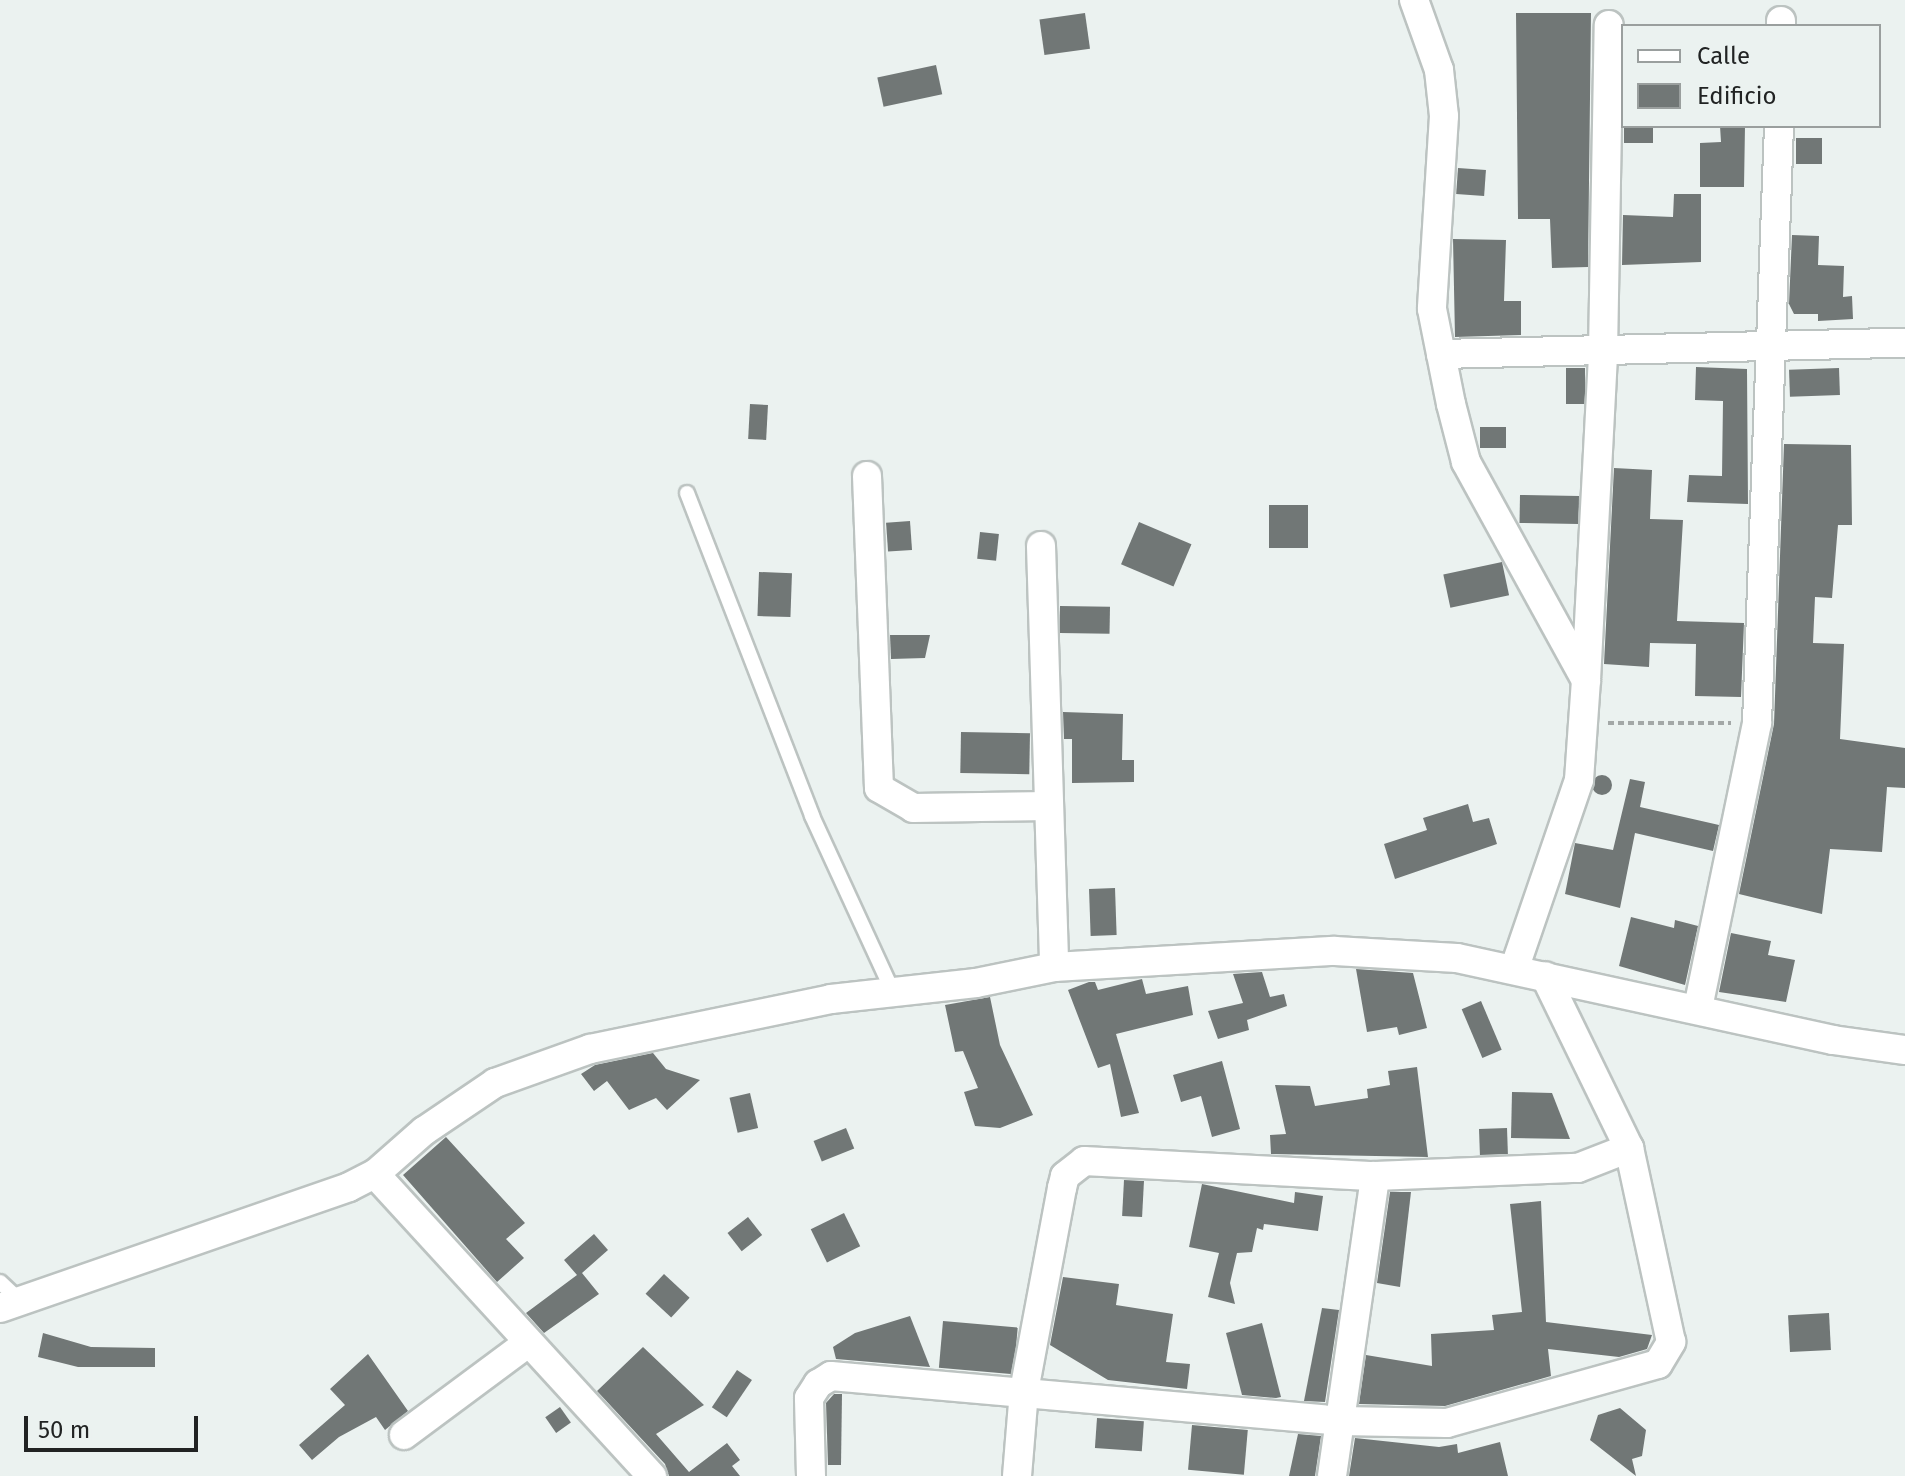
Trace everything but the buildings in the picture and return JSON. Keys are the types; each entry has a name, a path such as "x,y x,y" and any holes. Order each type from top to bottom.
{"street":[{"path":"1414,0 1439,70 1444,116 1432,309 1466,462 1586,680"},
{"path":"1515,967 1579,780 1603,353 1609,25"},
{"path":"1698,1008 1757,723 1774,343 1779,128"},
{"path":"1441,354 1603,353 1774,343 1905,343"},
{"path":"867,476 879,788 913,808 1049,806"},
{"path":"1041,546 1054,967"},
{"path":"6,1297 375,1174 424,1131 495,1083 590,1049 693,1024 831,999 894,994 1054,967 1335,951 1515,967 1833,1040 1905,1050"},
{"path":"811,1476 809,1398 818,1384 831,1376 1342,1421 1447,1423 1658,1364 1671,1342 1629,1148 1545,976"},
{"path":"1017,1476 1024,1391 1062,1188 1072,1169 1084,1161 1375,1176 1578,1168 1629,1148"},
{"path":"375,1174 644,1473"},
{"path":"1332,1476 1375,1176"},
{"path":"404,1435 528,1343"}],"lane":[{"path":"687,493 812,816 894,994"}],"path":[{"path":"1584,722 1757,723"}]}
